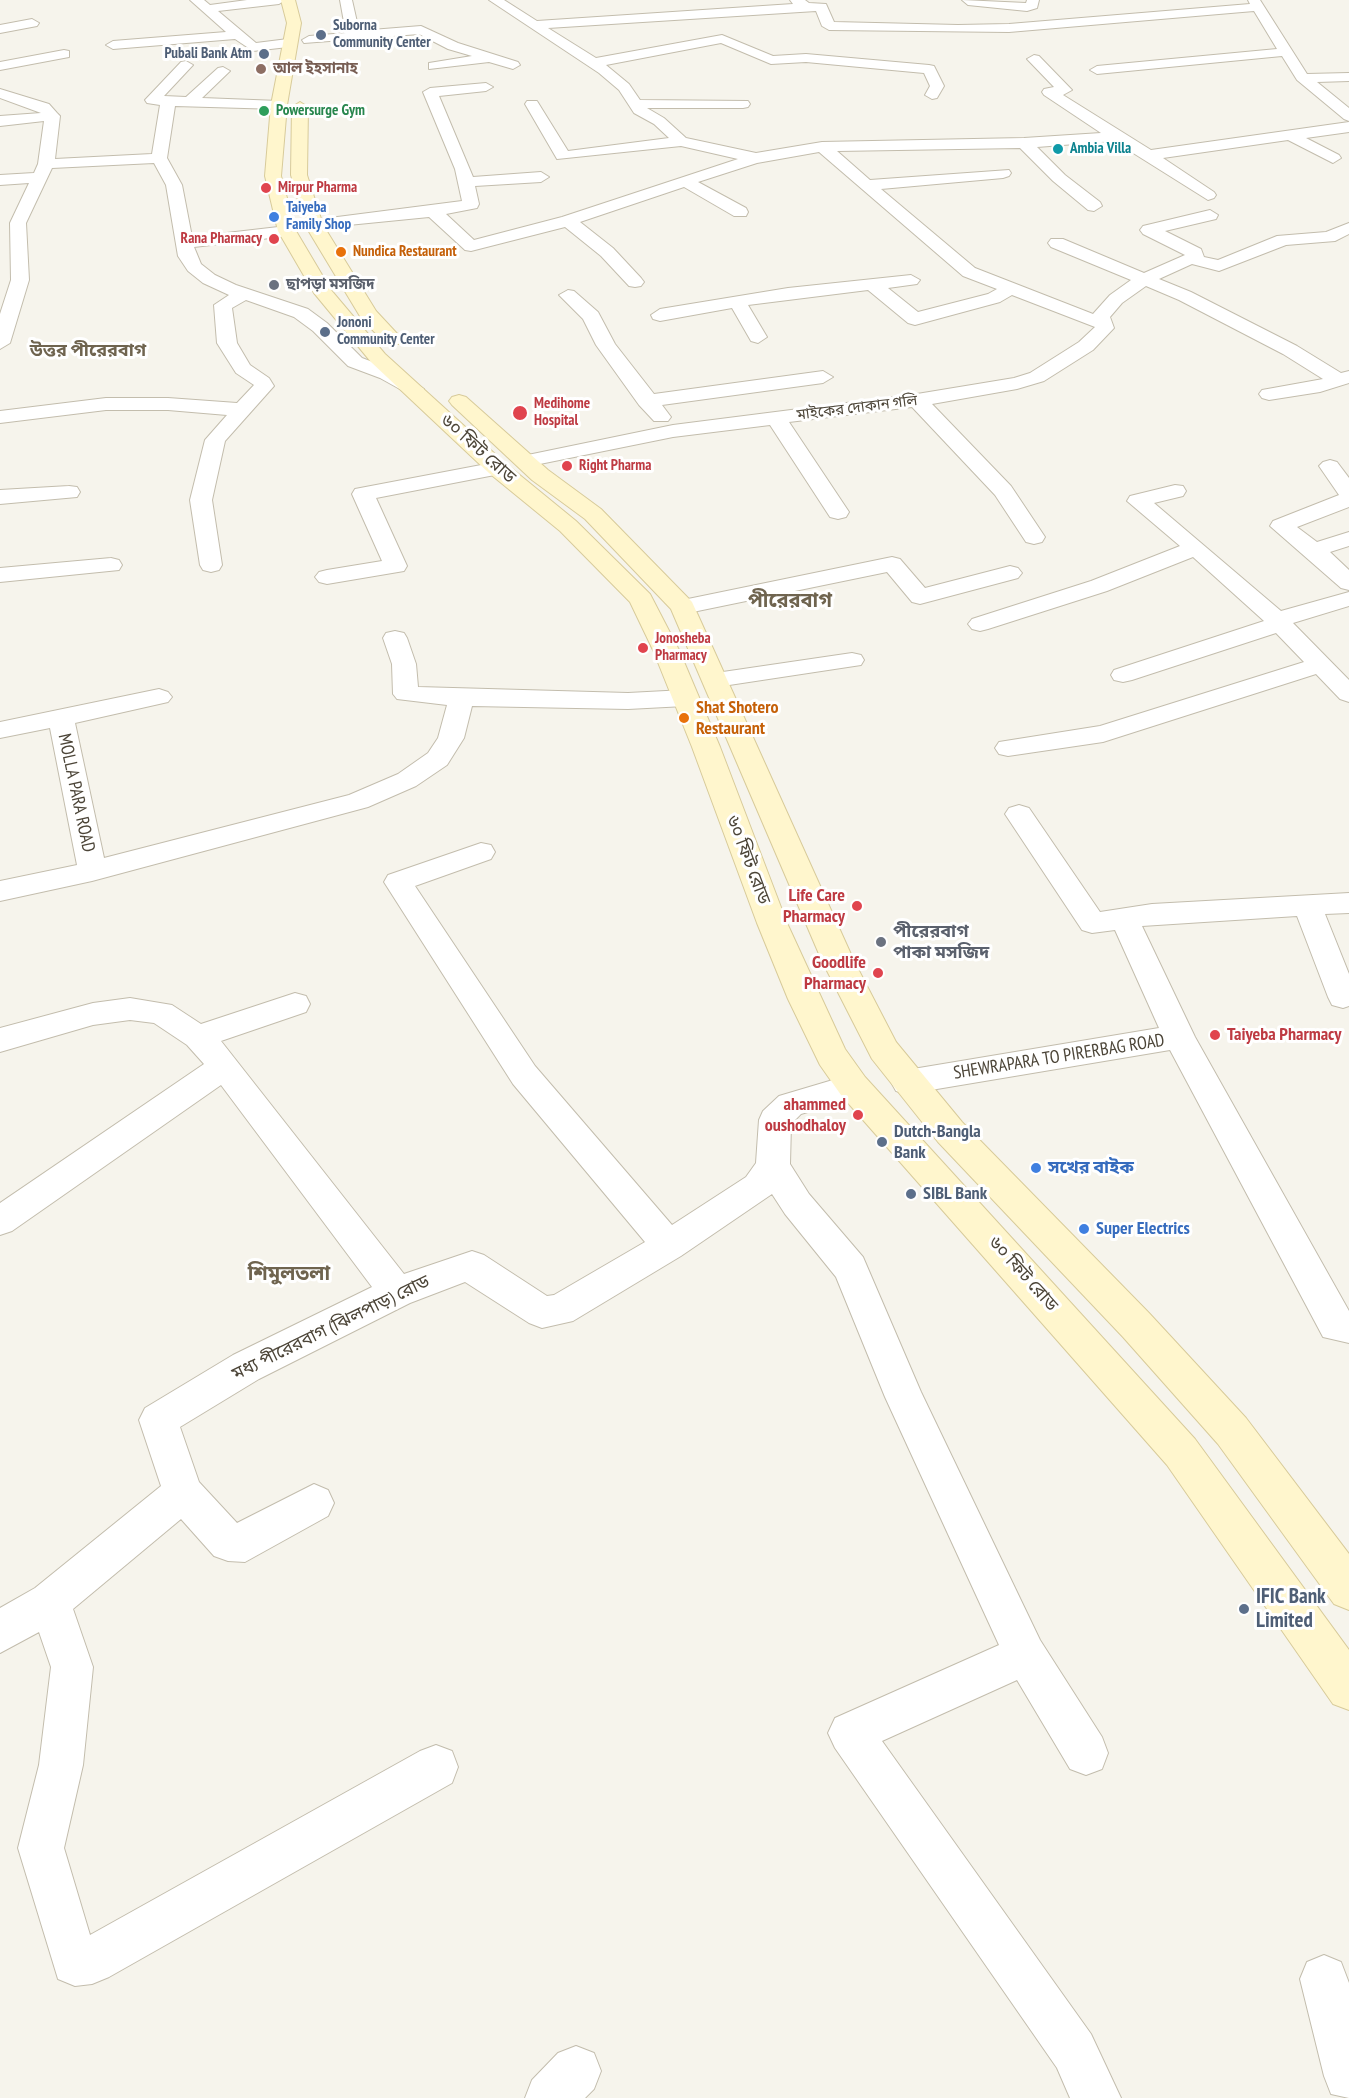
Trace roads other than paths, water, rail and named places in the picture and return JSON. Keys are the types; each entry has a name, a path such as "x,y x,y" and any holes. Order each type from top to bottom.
{"street":[{"path":"201,4 279,0"},
{"name":"৬০ ফিট রোড","path":"288,0 293,12 292,27 279,105 273,176 287,231 324,293 378,358 511,465 593,514 683,607 859,1004 884,1050 907,1082 950,1132 1136,1325 1232,1431 1349,1589"},
{"path":"346,0 353,35"},
{"path":"495,0 594,63 624,87 634,105 659,121 681,141"},
{"path":"968,2 1027,7 1032,5 1033,0"},
{"path":"201,4 252,47 288,43"},
{"path":"535,25 801,4 821,7 829,26 958,34 1255,4 1304,78 1349,116"},
{"path":"0,29 32,23"},
{"path":"292,27 353,35 421,30 453,46 513,65"},
{"path":"311,28 301,75 299,175 314,225 368,314 405,351"},
{"path":"113,45 237,35"},
{"path":"594,63 722,39 771,60 806,58 929,69 937,86 932,95"},
{"path":"1097,70 1285,52"},
{"path":"0,66 64,54"},
{"path":"434,66 492,58"},
{"path":"1034,60 1065,90 1049,92 1208,195"},
{"path":"186,65 152,100 279,105"},
{"path":"189,102 223,71"},
{"path":"1304,78 1349,77"},
{"path":"314,225 433,211 471,204 465,182 430,92 486,87"},
{"path":"0,93 44,107 52,116"},
{"path":"168,101 159,158 174,184 187,256 194,267 208,279 301,313 321,327 355,362 387,374 414,389"},
{"path":"532,104 563,156 681,141 756,158"},
{"path":"634,105 743,104"},
{"path":"0,121 52,116"},
{"path":"0,344 20,280 18,223 42,171 52,116"},
{"path":"1148,155 1349,127"},
{"path":"1288,134 1333,158"},
{"path":"433,211 471,246 568,221 756,158 822,147 1024,143 1117,136"},
{"path":"1024,143 1059,178 1095,206"},
{"path":"276,145 299,144"},
{"path":"822,147 969,272 1101,323"},
{"path":"0,180 42,171 159,158"},
{"path":"867,185 1003,173"},
{"path":"465,182 540,177"},
{"path":"684,181 740,212"},
{"path":"1191,259 1196,256 1195,253 1149,230 1210,214"},
{"path":"568,221 607,252 636,282"},
{"path":"0,225 18,223"},
{"path":"1191,259 1219,266 1283,240 1329,237 1349,228"},
{"path":"184,243 287,231"},
{"path":"1057,243 1185,296 1343,377"},
{"name":"মাইকের দোকান গলি","path":"327,577 396,566 363,494 673,431 917,400 1017,383 1037,377 1086,346 1105,328 1101,323 1101,316 1116,299 1144,279 1191,259"},
{"path":"0,283 20,280"},
{"path":"660,315 788,293 911,280"},
{"path":"873,285 915,319 994,298 1011,288"},
{"path":"211,565 201,500 215,440 264,386 262,382 243,369 227,343 223,305 244,294"},
{"path":"568,295 591,316 606,345 646,401 673,431"},
{"path":"737,302 758,337"},
{"path":"646,401 823,377"},
{"path":"1269,394 1320,386 1343,377"},
{"name":"৬০ ফিট রোড","path":"447,390 511,465 640,600 666,650 706,747 772,923 811,1017 853,1086 1181,1452 1349,1688"},
{"path":"917,400 1003,490 1034,537"},
{"path":"0,417 106,404 168,404 244,410"},
{"path":"776,418 838,512"},
{"path":"1330,466 1349,494"},
{"path":"0,496 69,490"},
{"path":"1174,491 1138,501 1196,548 1278,622 1349,694"},
{"path":"1349,499 1281,526 1314,550 1349,583"},
{"path":"1314,550 1349,539"},
{"path":"980,624 1100,586 1196,548"},
{"path":"683,607 892,564 920,597 1010,573"},
{"path":"0,575 111,565"},
{"path":"1123,675 1349,599"},
{"path":"395,638 404,664 406,694 461,698 628,701 685,698"},
{"path":"716,680 852,660"},
{"path":"1008,748 1103,734 1319,665"},
{"path":"61,718 159,697"},
{"path":"92,871 358,801 407,780 438,759 451,738 461,698"},
{"name":"MOLLA PARA ROAD","path":"0,730 61,718 92,871 0,891"},
{"path":"706,747 741,740"},
{"path":"1019,814 1092,923 1152,914 1349,903"},
{"path":"481,852 398,882 524,1075 669,1246"},
{"path":"1307,905 1343,996"},
{"name":"SHEWRAPARA TO PIRERBAG ROAD","path":"907,1082 1179,1037 1124,919"},
{"path":"198,1037 295,1004"},
{"path":"0,1040 93,1014 130,1010 161,1013 198,1037 225,1066 397,1292"},
{"path":"1179,1037 1336,1326 1349,1327"},
{"path":"0,1221 225,1066"},
{"path":"853,1086 790,1105 775,1120 773,1166 796,1204 850,1268 904,1397 1025,1655 1086,1753"},
{"name":"মধ্য পীরেরবাগ (ঝিলপাড়) রোড","path":"183,1493 158,1420 246,1366 397,1292 472,1266 542,1312 560,1310 669,1246 758,1187 773,1166"},
{"path":"1089,1349 1136,1325"},
{"path":"0,1632 50,1602 183,1493 228,1542 245,1543 314,1503"},
{"path":"50,1602 72,1667 61,1765 41,1848 75,1962 92,1960 436,1767"},
{"path":"1025,1655 850,1733 1074,2051 1096,2098"},
{"path":"1324,1979 1349,2076"}],"place":[{"name":"Suborna Community Center","path":"321,35"},
{"name":"Pubali Bank Atm","path":"264,54"},
{"name":"আল ইহসানাহ","path":"261,69"},
{"name":"Powersurge Gym","path":"264,111"},
{"name":"Ambia Villa","path":"1058,149"},
{"name":"Mirpur Pharma","path":"266,188"},
{"name":"Taiyeba Family Shop","path":"274,217"},
{"name":"Rana Pharmacy","path":"274,239"},
{"name":"Nundica Restaurant","path":"341,252"},
{"name":"ছাপড়া মসজিদ","path":"274,285"},
{"name":"Jononi Community Center","path":"325,332"},
{"name":"Medihome Hospital","path":"520,413"},
{"name":"Right Pharma","path":"567,466"},
{"name":"Jonosheba Pharmacy","path":"643,648"},
{"name":"Shat Shotero Restaurant","path":"684,718"},
{"name":"Life Care Pharmacy","path":"857,906"},
{"name":"পীরেরবাগ পাকা মসজিদ","path":"881,942"},
{"name":"Goodlife Pharmacy","path":"878,973"},
{"name":"Taiyeba Pharmacy","path":"1215,1035"},
{"name":"ahammed oushodhaloy","path":"858,1115"},
{"name":"Dutch-Bangla Bank","path":"882,1142"},
{"name":"সখের বাইক","path":"1036,1168"},
{"name":"SIBL Bank","path":"911,1194"},
{"name":"Super Electrics","path":"1084,1229"},
{"name":"IFIC Bank Limited","path":"1244,1609"}],"district":[{"name":"উত্তর পীরেরবাগ","path":"88,351"},
{"name":"পীরেরবাগ","path":"790,601"},
{"name":"শিমুলতলা","path":"289,1274"}]}
